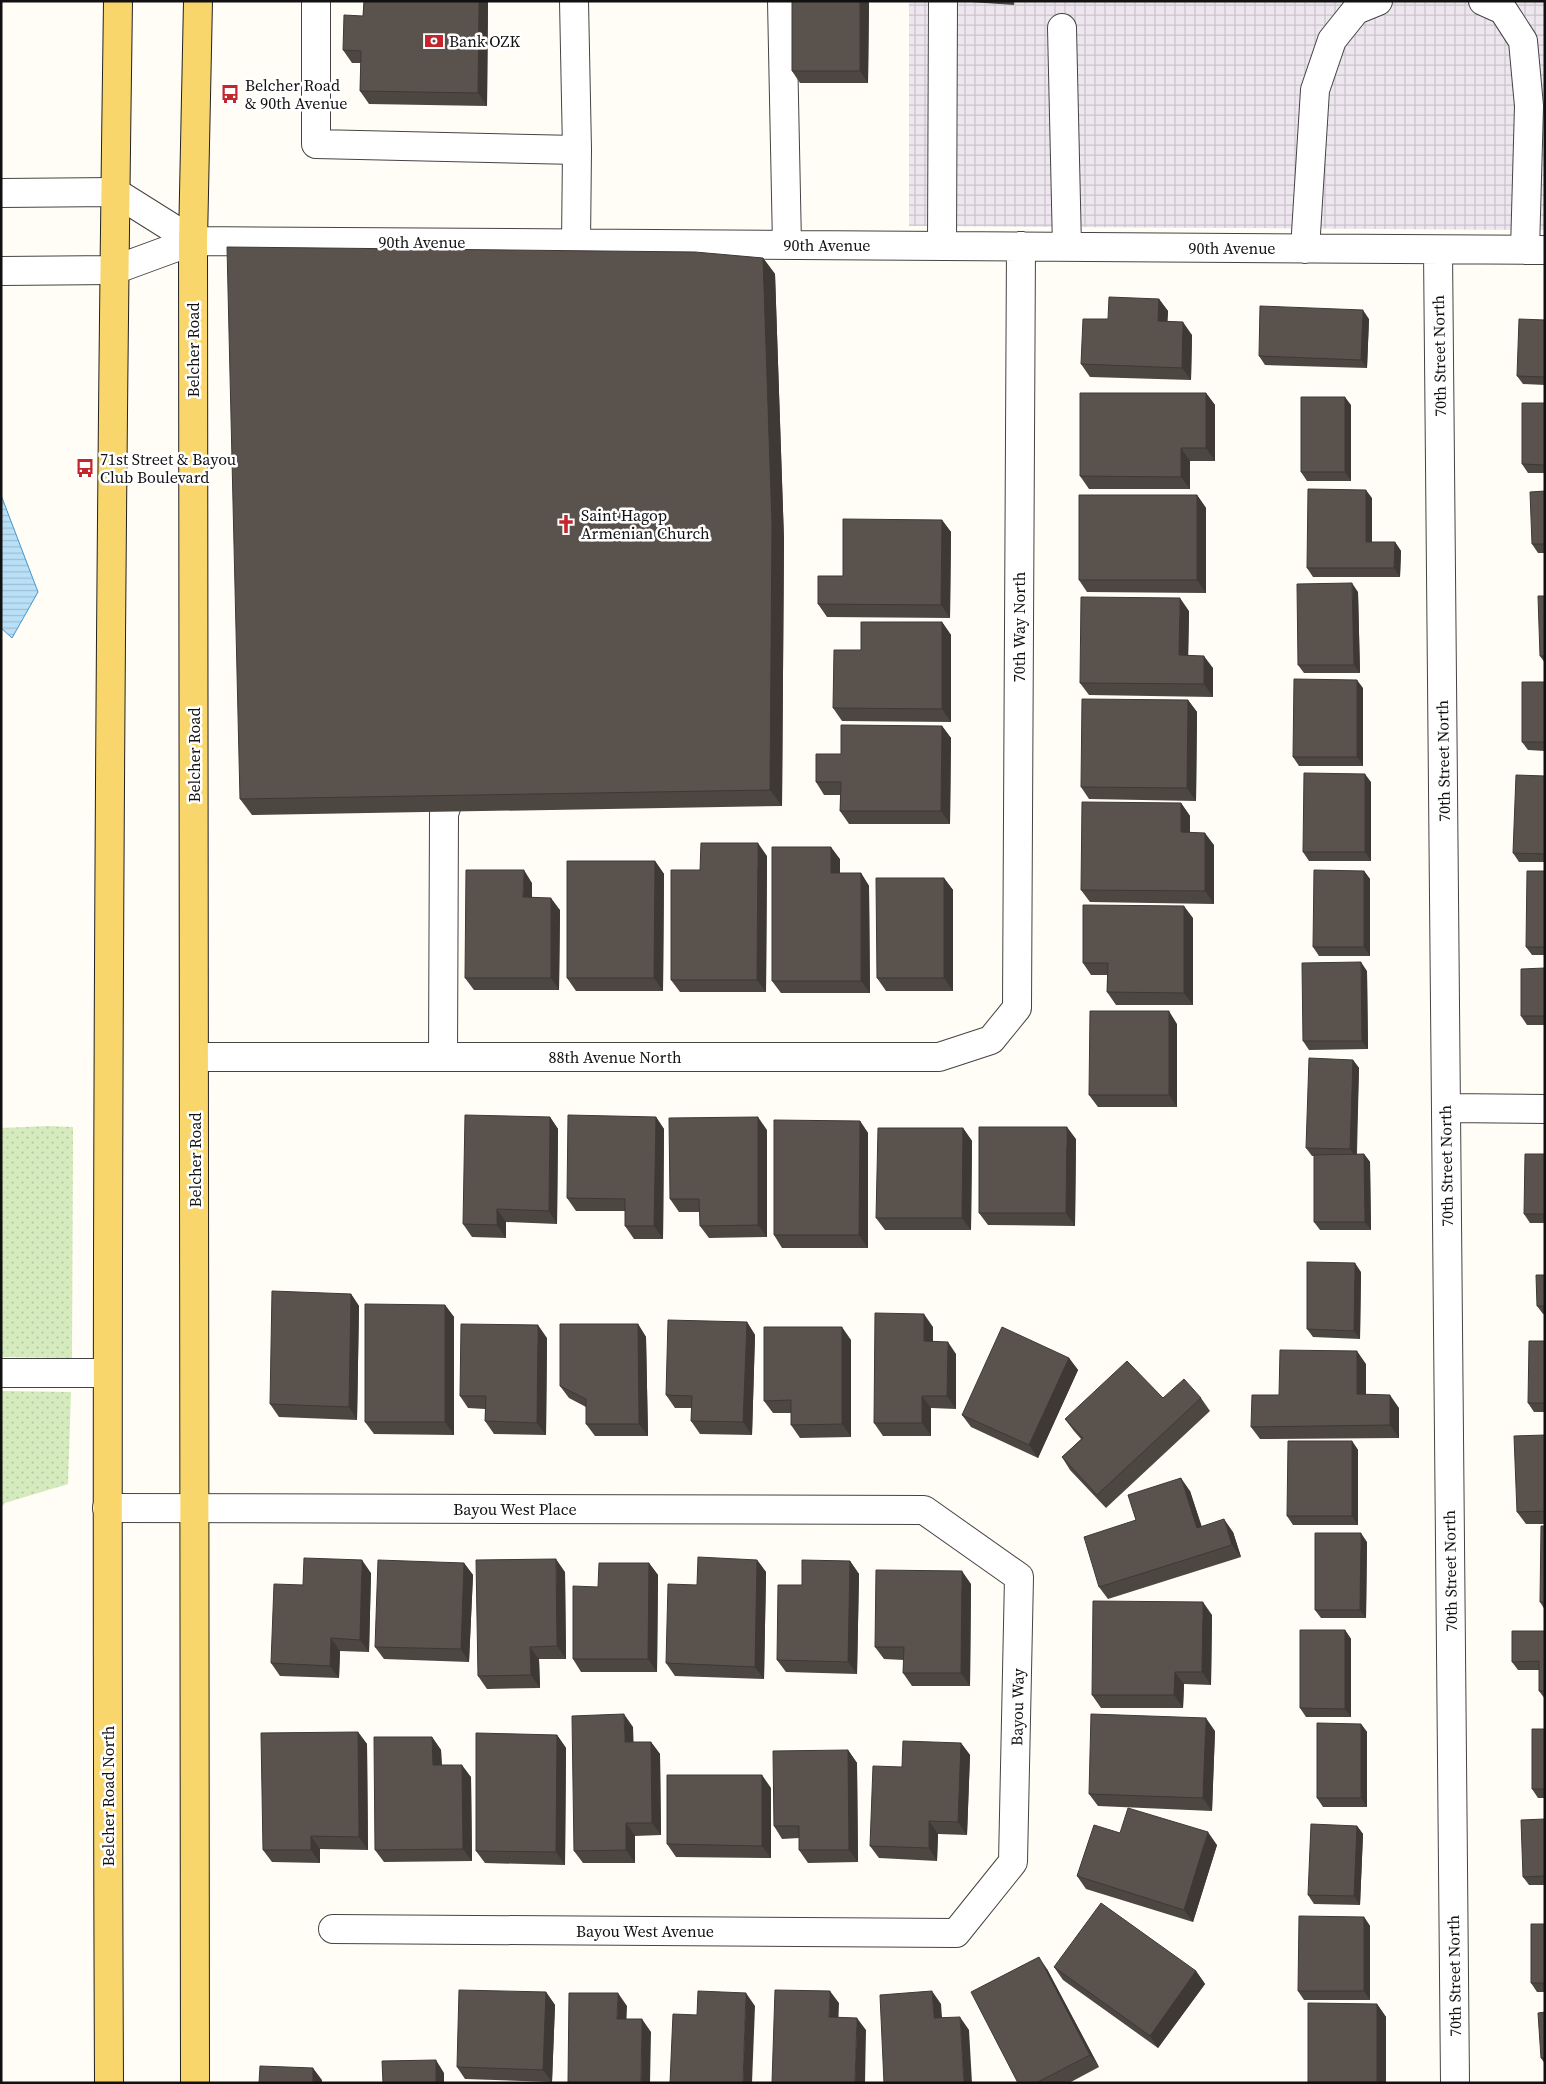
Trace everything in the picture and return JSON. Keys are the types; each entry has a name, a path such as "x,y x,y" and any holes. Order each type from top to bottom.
{"main road":[{"path":"107,1508 114,270 118,1"},
{"name":"Belcher Road","path":"195,1508 193,241 198,1"},
{"name":"Belcher Road North","path":"107,1508 109,2083"},
{"path":"195,1508 195,2083"}],"street":[{"path":"316,1 316,144 577,150"},
{"path":"574,1 577,150 576,244"},
{"path":"782,1 787,245"},
{"path":"942,246 943,1"},
{"path":"1305,249 1316,90 1332,40 1356,10 1378,1"},
{"path":"1483,1 1503,10 1523,42 1529,106 1535,250"},
{"path":"1062,28 1067,247"},
{"path":"1,193 115,192 193,241"},
{"name":"90th Avenue","path":"1,271 114,270 193,241 576,244 751,257 787,245 1535,250"},
{"name":"70th Way North","path":"1017,1008 1021,246"},
{"name":"70th Street North","path":"1438,250 1455,2083"},
{"path":"422,788 450,792 487,784 497,785"},
{"path":"443,1057 444,814 450,792"},
{"name":"88th Avenue North","path":"195,1057 939,1057 991,1040 1017,1008"},
{"path":"1446,1108 1545,1109"},
{"path":"1,1374 107,1373"},
{"name":"Bayou West Place","path":"107,1508 924,1510"},
{"name":"Bayou Way","path":"924,1510 1019,1577 1013,1862 956,1933"},
{"name":"Bayou West Avenue","path":"333,1929 956,1933"}],"shaded area":[{"path":"909,1 1545,1 1545,230 909,226"}],"green space":[{"path":"73,1127 72,1358 1,1357 1,1128"},
{"path":"1,1391 71,1392 68,1484 5,1503 1,1508"}],"water":[{"path":"1,495 38,592 12,638 1,628"}],"building":[{"path":"364,1 479,1 478,93 360,91 361,51 343,50 344,15 363,16"},
{"path":"792,1 860,1 860,71 792,71"},
{"path":"227,247 695,252 763,258 772,524 770,790 240,799"},
{"path":"1109,297 1159,299 1158,321 1183,322 1182,368 1081,364 1083,319 1108,319"},
{"path":"1260,306 1363,310 1361,360 1259,356"},
{"path":"1519,319 1545,320 1545,377 1517,376"},
{"path":"1080,393 1206,393 1206,448 1181,448 1181,477 1080,476"},
{"path":"1301,397 1345,397 1345,472 1301,472"},
{"path":"1522,403 1545,403 1545,465 1522,464"},
{"path":"1308,489 1366,490 1366,542 1395,542 1394,568 1307,568"},
{"path":"1545,491 1545,544 1532,544 1530,492"},
{"path":"1079,495 1197,495 1197,580 1079,580"},
{"path":"843,519 942,520 941,605 818,604 818,576 843,576"},
{"path":"1352,583 1354,665 1298,665 1297,584"},
{"path":"1538,596 1545,596 1545,656 1540,656"},
{"path":"1081,597 1180,598 1179,655 1204,656 1204,684 1080,683"},
{"path":"861,622 942,622 942,709 833,708 834,650 861,650"},
{"path":"1294,679 1357,680 1357,757 1293,757"},
{"path":"1522,682 1545,682 1545,742 1522,742"},
{"path":"1082,699 1188,700 1187,788 1081,787"},
{"path":"841,725 942,726 941,811 840,811 841,782 816,782 816,754 841,754"},
{"path":"1304,773 1365,774 1365,852 1303,852"},
{"path":"1516,775 1545,776 1545,854 1513,853"},
{"path":"1082,802 1181,803 1181,832 1205,833 1205,891 1081,890"},
{"path":"701,843 758,843 757,980 671,980 671,870 700,870"},
{"path":"772,847 831,847 831,873 861,873 861,981 772,981"},
{"path":"567,861 655,861 654,978 567,978"},
{"path":"466,870 524,870 523,897 551,898 551,978 465,978"},
{"path":"1314,870 1364,871 1364,947 1313,947"},
{"path":"1527,871 1545,871 1545,947 1526,947"},
{"path":"876,878 944,878 944,978 877,978"},
{"path":"1083,905 1184,906 1184,993 1107,992 1108,963 1083,963"},
{"path":"1361,962 1362,1041 1303,1041 1302,963"},
{"path":"1545,968 1545,1016 1521,1016 1521,969"},
{"path":"1090,1011 1169,1011 1169,1095 1089,1095"},
{"path":"1309,1058 1353,1060 1350,1149 1306,1148"},
{"path":"465,1115 550,1117 549,1211 497,1209 497,1225 463,1224"},
{"path":"568,1115 656,1117 654,1226 625,1226 625,1199 567,1198"},
{"path":"758,1117 758,1225 700,1226 699,1199 670,1199 669,1118"},
{"path":"774,1120 860,1121 859,1235 774,1235"},
{"path":"979,1127 1067,1127 1066,1213 979,1213"},
{"path":"878,1128 963,1128 962,1218 876,1218"},
{"path":"1364,1154 1365,1222 1314,1222 1314,1155"},
{"path":"1525,1154 1545,1154 1545,1214 1524,1214"},
{"path":"1307,1262 1355,1263 1354,1331 1307,1329"},
{"path":"1536,1275 1545,1275 1545,1306 1537,1306"},
{"path":"272,1291 351,1294 349,1407 270,1404"},
{"path":"365,1304 445,1305 445,1422 365,1422"},
{"path":"875,1313 924,1314 924,1341 948,1342 947,1396 922,1396 922,1423 874,1423"},
{"path":"668,1320 747,1322 743,1422 691,1421 692,1396 666,1395"},
{"path":"461,1324 538,1325 537,1423 485,1421 486,1396 460,1396"},
{"path":"560,1324 638,1324 639,1424 586,1424 586,1399 560,1386"},
{"path":"764,1327 842,1327 842,1424 791,1425 791,1400 764,1401"},
{"path":"1002,1327 1069,1358 1029,1445 962,1415"},
{"path":"1529,1341 1545,1341 1545,1403 1528,1403"},
{"path":"1280,1350 1357,1351 1357,1394 1390,1395 1390,1425 1251,1427 1252,1395 1279,1395"},
{"path":"1127,1361 1163,1398 1184,1379 1201,1398 1097,1495 1062,1457 1083,1438 1065,1419"},
{"path":"1545,1435 1545,1511 1517,1512 1514,1436"},
{"path":"1288,1441 1352,1441 1352,1516 1287,1516"},
{"path":"1181,1478 1197,1528 1224,1519 1232,1545 1099,1587 1084,1537 1136,1520 1128,1495"},
{"path":"1541,1526 1545,1526 1545,1602 1540,1602"},
{"path":"1315,1533 1361,1533 1360,1610 1315,1610"},
{"path":"698,1557 757,1560 755,1667 666,1663 668,1584 697,1585"},
{"path":"304,1558 362,1560 360,1640 331,1638 330,1666 271,1663 274,1584 303,1585"},
{"path":"556,1559 557,1646 530,1647 531,1675 478,1676 476,1560"},
{"path":"378,1560 464,1563 461,1649 375,1647"},
{"path":"802,1560 850,1561 848,1662 777,1660 778,1585 802,1585"},
{"path":"599,1563 649,1563 648,1659 573,1659 573,1586 598,1587"},
{"path":"876,1570 962,1571 961,1673 903,1673 904,1647 875,1647"},
{"path":"1093,1601 1203,1602 1202,1672 1175,1672 1174,1695 1092,1695"},
{"path":"1300,1630 1345,1630 1345,1709 1300,1708"},
{"path":"1512,1631 1545,1631 1545,1691 1539,1691 1539,1661 1512,1662"},
{"path":"624,1714 625,1742 651,1742 652,1823 626,1823 626,1850 574,1851 572,1716"},
{"path":"1091,1714 1206,1718 1203,1798 1089,1794"},
{"path":"1317,1723 1361,1724 1361,1798 1317,1798"},
{"path":"1532,1729 1545,1729 1545,1789 1532,1789"},
{"path":"358,1732 359,1837 311,1836 311,1850 263,1850 261,1733"},
{"path":"476,1733 557,1735 556,1852 476,1851"},
{"path":"374,1737 432,1737 433,1765 462,1765 463,1849 375,1850"},
{"path":"903,1741 961,1743 958,1822 929,1821 929,1848 870,1846 873,1766 902,1767"},
{"path":"848,1750 849,1850 799,1850 799,1826 774,1826 773,1751"},
{"path":"667,1775 762,1775 762,1846 667,1844"},
{"path":"1128,1808 1208,1832 1184,1910 1077,1876 1094,1825 1120,1833"},
{"path":"1545,1819 1545,1876 1523,1877 1521,1820"},
{"path":"1311,1824 1357,1826 1354,1896 1308,1895"},
{"path":"1101,1903 1196,1971 1150,2036 1054,1967"},
{"path":"1299,1916 1364,1917 1364,1991 1298,1991"},
{"path":"1531,1924 1545,1924 1545,1983 1531,1983"},
{"path":"1039,1957 1090,2055 1036,2083 1018,2083 971,1992"},
{"path":"459,1990 546,1992 543,2070 457,2067"},
{"path":"775,1990 830,1991 829,2017 857,2018 855,2083 772,2083"},
{"path":"698,1991 746,1993 743,2083 670,2083 673,2014 697,2015"},
{"path":"932,1991 934,2018 960,2017 964,2083 884,2083 880,1995"},
{"path":"569,1993 618,1993 617,2019 642,2019 641,2083 568,2083"},
{"path":"1308,2003 1377,2004 1377,2082 1308,2082"},
{"path":"1545,2012 1545,2058 1541,2058 1538,2013"},
{"path":"436,2060 436,2083 383,2083 382,2061"},
{"path":"260,2066 313,2068 313,2083 259,2083"}],"place":[{"name":"Bank OZK","path":"434,41"},
{"name":"Belcher Road & 90th Avenue","path":"230,94"},
{"name":"71st Street & Bayou Club Boulevard","path":"85,468"},
{"name":"Saint Hagop Armenian Church","path":"566,524"}]}
